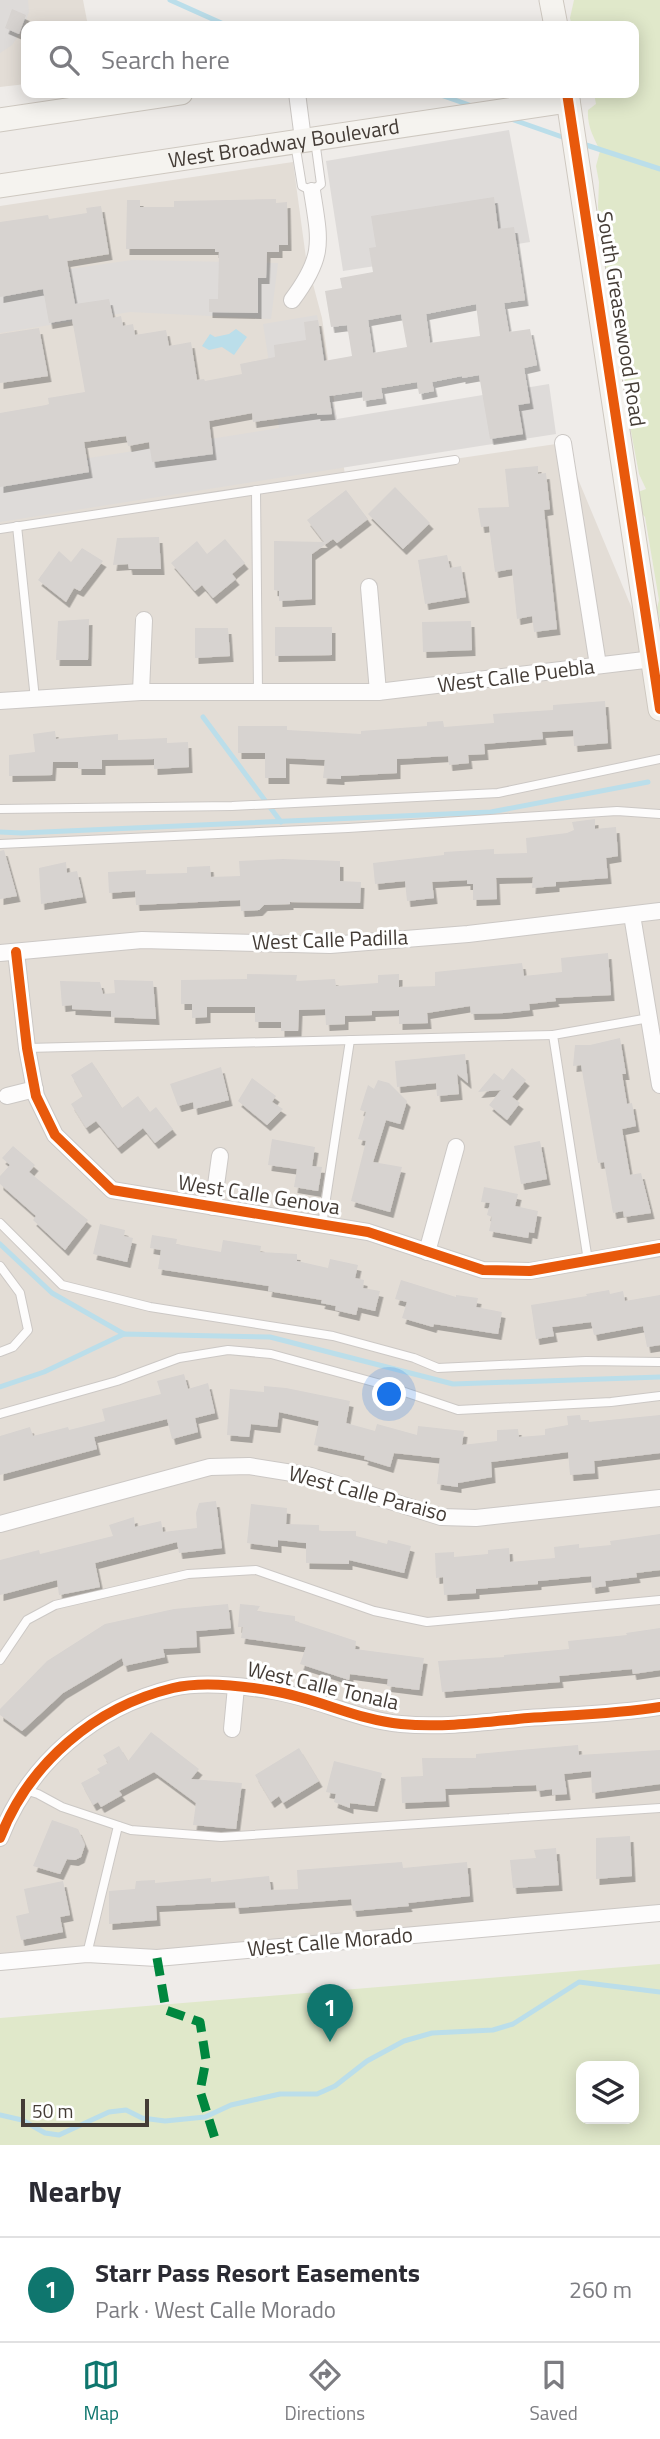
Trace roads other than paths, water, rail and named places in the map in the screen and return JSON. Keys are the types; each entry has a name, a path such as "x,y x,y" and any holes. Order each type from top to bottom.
{"street":[{"path":"551,0 555,21"},
{"path":"0,120 147,98"},
{"path":"298,98 304,139"},
{"name":"West Broadway Boulevard","path":"0,186 562,98"},
{"name":"South Greasewood Road","path":"568,98 660,709"},
{"path":"292,300 309,277 320,248 312,191"},
{"path":"563,443 598,665"},
{"path":"369,587 378,692"},
{"path":"141,692 144,620"},
{"name":"West Calle Puebla","path":"0,701 141,692 378,692 653,659"},
{"name":"West Calle Padilla","path":"8,953 142,940 330,945 468,934 660,911"},
{"path":"632,915 660,1085"},
{"name":"West Calle Genova","path":"8,953 35,1088 55,1135 112,1190 368,1232 483,1270 530,1271 660,1248"},
{"path":"7,1096 35,1088"},
{"path":"427,1252 456,1147"},
{"name":"West Calle Genova","path":"213,1207 220,1156"},
{"name":"West Calle Paraiso","path":"0,1524 210,1467 249,1466 311,1476 441,1517 476,1518 660,1498"},
{"path":"232,1729 236,1686"},
{"name":"West Calle Tonala","path":"1,1833 10,1812 41,1766 80,1731 126,1703 176,1687 236,1686 275,1691 384,1722 426,1726 660,1707"},
{"name":"West Calle Morado","path":"0,1962 87,1954 157,1958 660,1913"}],"lane":[{"path":"304,139 321,184 312,191 302,186 304,139"},
{"path":"0,529 455,460"},
{"path":"256,490 258,692"},
{"path":"17,526 35,699"},
{"path":"0,809 232,806 498,793 660,759"},
{"path":"0,844 348,828 617,811 660,814"},
{"path":"27,1048 552,1035 649,1018"},
{"path":"552,1035 588,1261"},
{"path":"321,1225 350,1040"},
{"path":"0,1223 62,1285 150,1307 333,1336 414,1358 438,1368 586,1361 660,1362"},
{"path":"0,1266 20,1293 28,1330 13,1347 0,1352"},
{"path":"0,1414 117,1381 179,1358 228,1350 271,1354 381,1384 458,1410 611,1402 660,1395"},
{"path":"0,1660 27,1620 55,1605 188,1574 256,1570 374,1611 427,1622 660,1600"},
{"path":"25,1790 62,1807 131,1830 221,1838 660,1808"},
{"path":"87,1954 118,1826"}],"water":[{"path":"236,329 247,337 234,355 222,347 209,350 202,346 210,334 215,337 229,334"}],"waterway":[{"path":"170,0 217,21"},
{"path":"449,98 475,107"},
{"path":"511,119 568,139"},
{"path":"580,143 660,169"},
{"path":"203,717 281,822"},
{"path":"0,832 491,812 648,782"},
{"path":"0,1244 52,1293 124,1334"},
{"path":"0,1387 44,1372 124,1334 270,1337 453,1384 660,1377"},
{"path":"0,2115 22,2120 45,2133 59,2135 109,2112 126,2110 142,2118 165,2121 205,2117 231,2105 280,2094 317,2094 335,2086 367,2061 404,2041 432,2033 493,2030 513,2024 579,1982 660,1992"}],"place":[{"name":"Starr Pass Resort Easements","path":"330,2042"}]}
